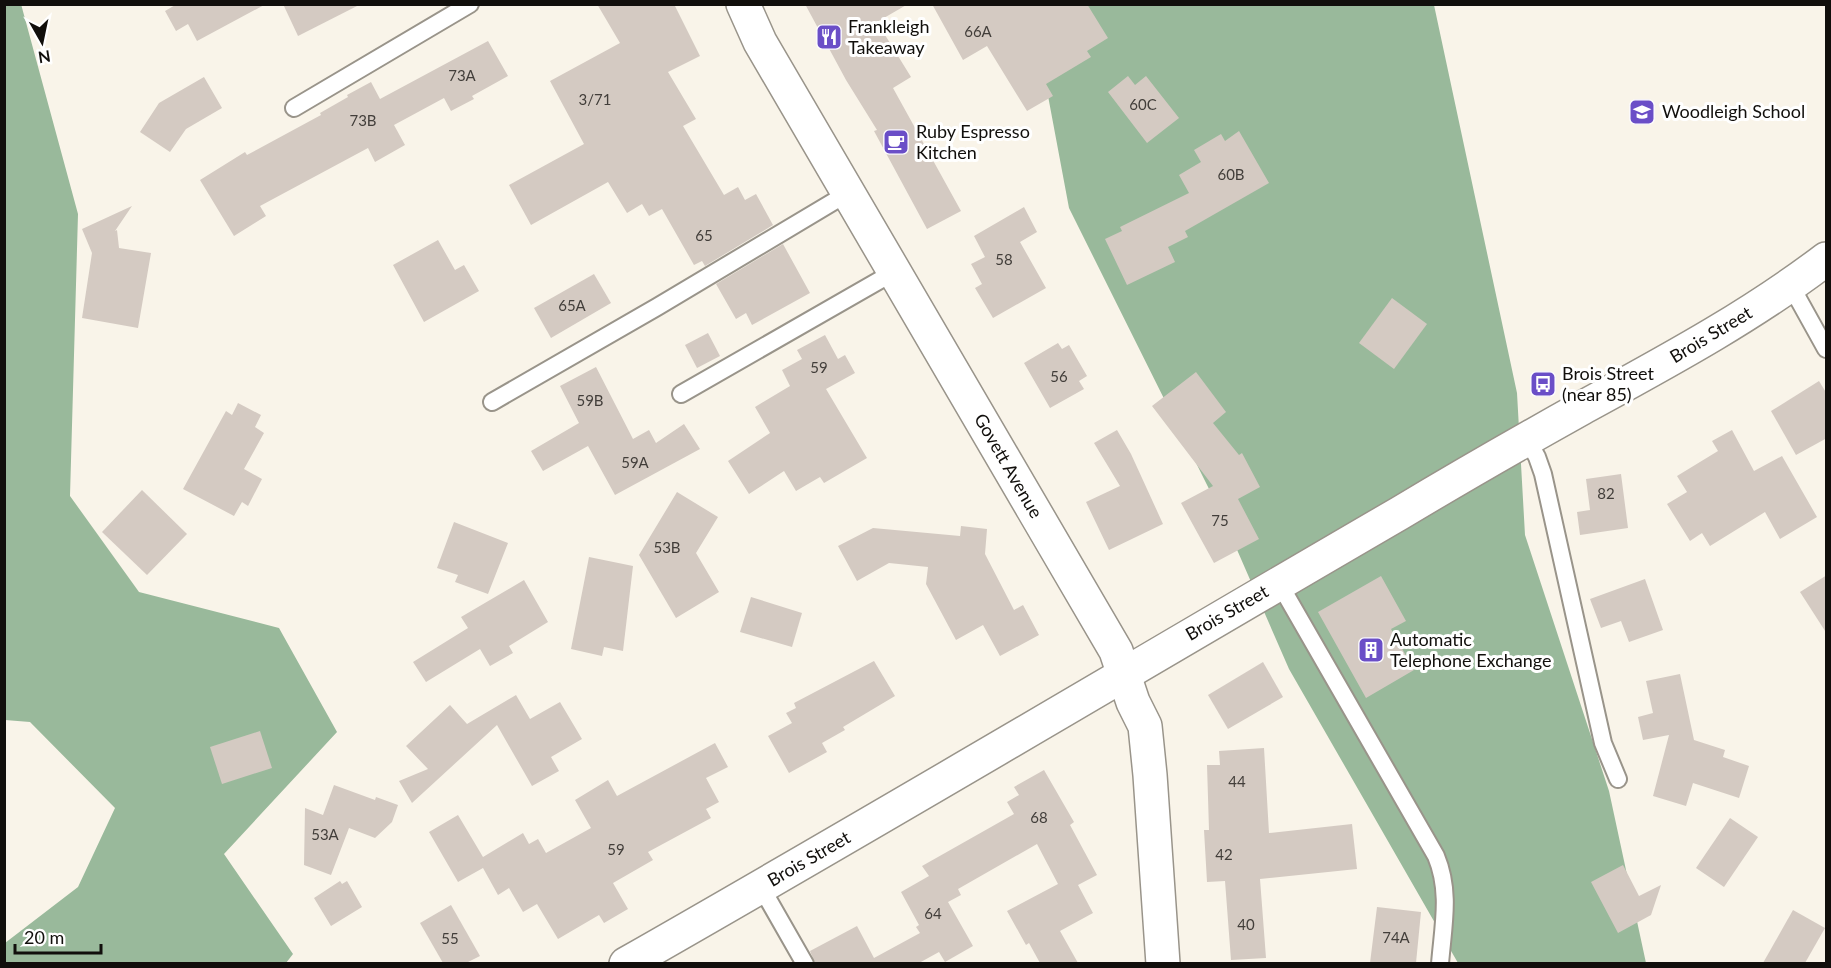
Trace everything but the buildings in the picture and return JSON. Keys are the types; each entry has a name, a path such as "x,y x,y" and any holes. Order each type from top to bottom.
{"main road":[{"name":"Govett Avenue","path":"743,4 760,42 1116,651 1145,726 1163,963"},
{"name":"Brois Street","path":"626,963 761,887 1527,439 1701,342 1791,286 1827,259"}],"lane":[{"path":"294,108 470,4"},
{"path":"492,402 657,308 848,193"},
{"path":"681,394 894,272"},
{"path":"1791,286 1827,349"},
{"path":"1527,439 1543,474 1603,743 1618,779"},
{"path":"1280,583 1436,856 1446,894 1440,963"},
{"path":"761,887 805,963"}],"green space":[{"path":"21,4 78,214 70,496 139,592 279,628 337,732 224,854 293,954 286,963 5,963 5,943 78,887 115,808 30,722 5,720 4,5"},
{"path":"1031,5 1434,5 1517,393 1525,535 1609,791 1646,963 1458,963 1289,669 1221,513 1069,208"}],"place":[{"name":"Frankleigh Takeaway","path":"829,37"},
{"name":"Woodleigh School","path":"1642,112"},
{"name":"Ruby Espresso Kitchen","path":"896,142"},
{"name":"Brois Street (near 85)","path":"1543,384"},
{"name":"Automatic Telephone Exchange","path":"1371,650"}]}
